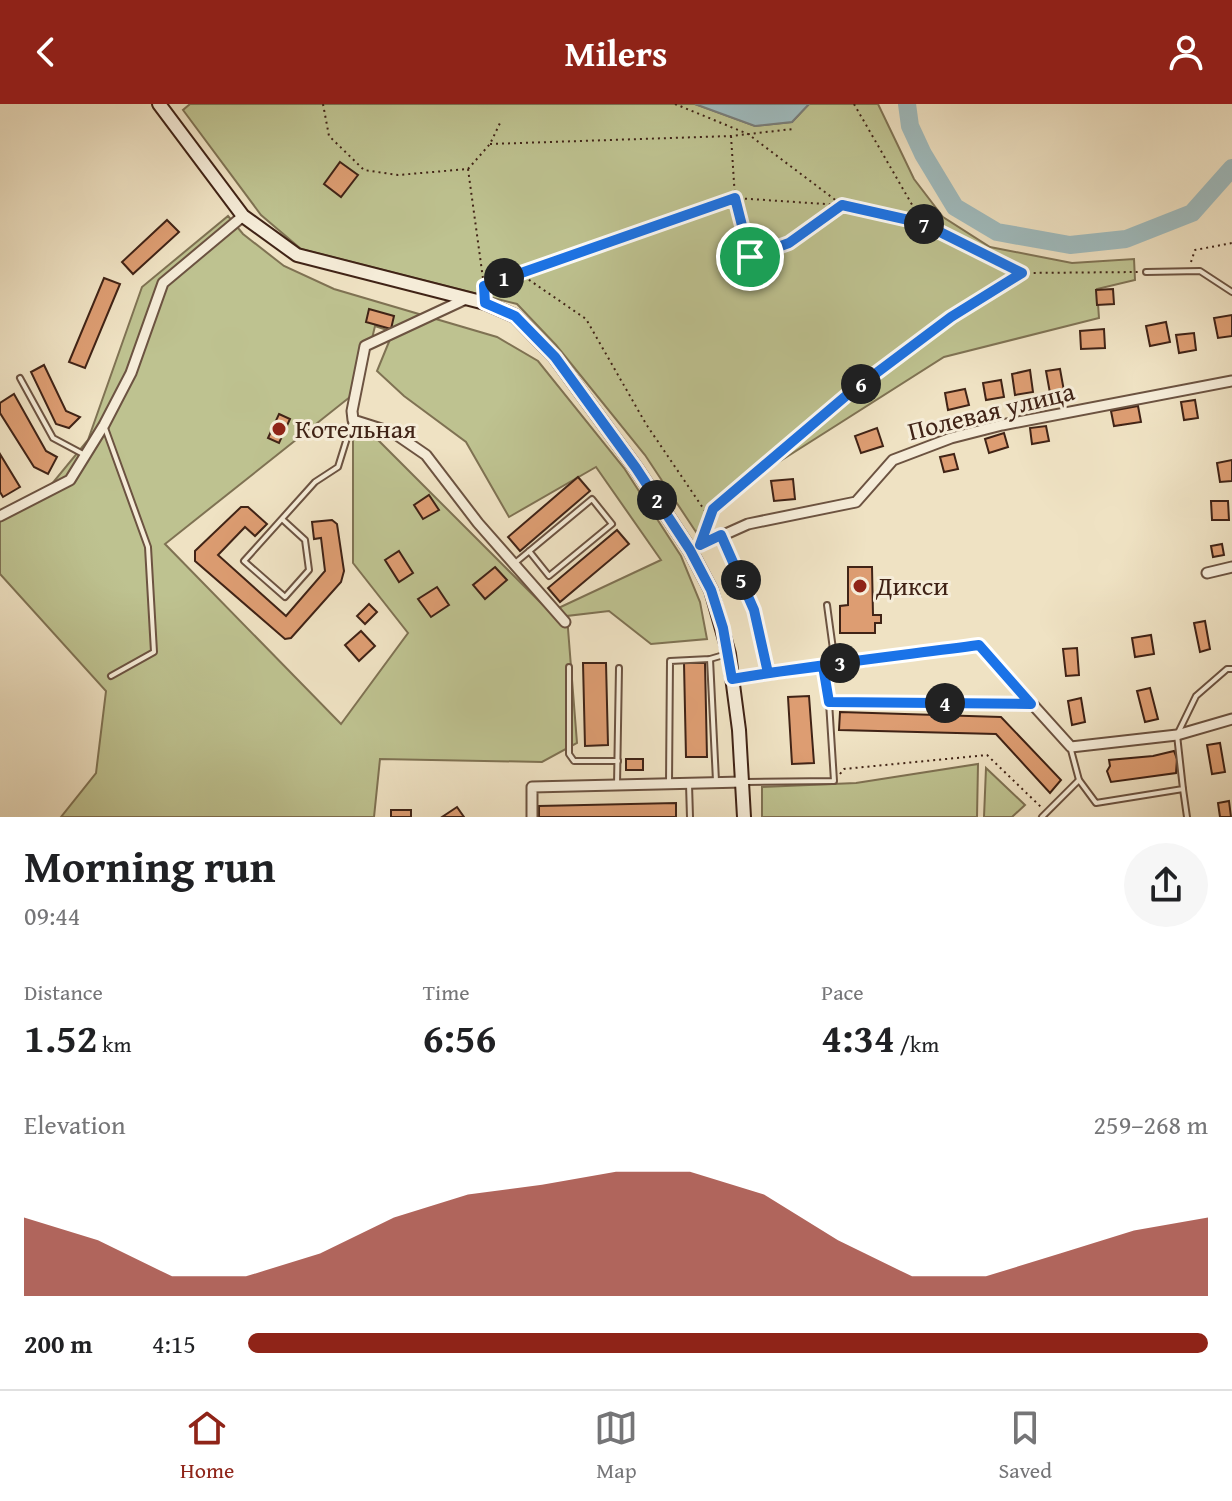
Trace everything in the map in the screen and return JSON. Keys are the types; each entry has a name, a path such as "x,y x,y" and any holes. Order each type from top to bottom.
{"main road":[{"path":"159,104 243,216 297,255 485,303 515,316 555,357 695,548 711,590 729,654 744,817"}],"street":[{"path":"0,515 70,480 131,373 163,283 243,216"},
{"path":"468,298 365,346 352,411 353,420 394,433 426,455 513,564 565,622"},
{"name":"Полевая улица","path":"695,548 748,524 856,502 893,460 951,438 1002,425 1232,381"},
{"path":"1207,573 1232,567"},
{"path":"732,679 979,645 1071,747 1177,735 1232,719"},
{"path":"532,817 532,787 743,782"}],"lane":[{"path":"1146,272 1200,271 1232,292"},
{"path":"20,378 53,438 85,456"},
{"path":"695,548 713,509 847,395"},
{"path":"282,519 305,540 309,570 285,597 244,561 315,482 338,467 353,420"},
{"path":"104,425 148,547 154,652 111,676"},
{"path":"513,564 592,499 612,524 549,576 529,551"},
{"path":"827,605 835,664"},
{"path":"669,785 670,661 710,659 729,654"},
{"path":"710,659 716,783"},
{"path":"569,667 569,754 574,761 618,761"},
{"path":"617,785 619,668"},
{"path":"1187,817 1177,735 1196,696 1227,669 1232,669"},
{"path":"743,782 834,781 829,702 1031,704"},
{"path":"1071,747 1079,780 1096,803 1183,789"},
{"path":"1042,817 1079,780"},
{"path":"689,784 690,817"}],"path":[{"path":"323,104 329,136 364,170 398,175 468,169 490,144 500,123"},
{"path":"675,104 748,134 842,205"},
{"path":"854,104 922,223"},
{"path":"490,144 731,136 793,129"},
{"path":"731,136 735,198 750,257 789,243 842,205"},
{"path":"468,169 485,303"},
{"path":"484,286 735,198 842,205 922,223 1022,273 1146,272"},
{"path":"1188,270 1195,250 1232,243"},
{"path":"519,273 586,319 646,424 705,510"},
{"path":"847,395 951,317 1022,273"},
{"path":"721,535 754,610 768,673"},
{"path":"823,666 829,702"},
{"path":"834,781 844,769 987,755 1047,812"}],"green space":[{"path":"190,104 695,104 755,126 792,122 809,104 878,104 914,179 943,217 990,247 1072,263 1134,259 1135,280 1097,289 1099,318 944,357 774,465 729,498 696,532 645,455 556,345 517,304 301,249 261,215 183,110"},
{"path":"228,216 243,234 284,266 334,289 497,337 538,361 624,468 681,556 700,602 707,639 651,644 609,611 567,616 577,743 542,762 380,759 374,817 61,817 96,773 106,691 0,574 0,519 42,496 88,440 142,287","holes":["375,326 393,332 377,371 404,396 466,442 509,517 596,467 661,560 550,612 371,433 353,439 353,563 408,633 341,724 165,544 360,389"]},
{"path":"978,764 977,817 762,817 762,787 856,783"},
{"path":"986,768 1025,805 1012,817 984,817"}],"water":[{"path":"695,104 809,104 792,122 755,126"}],"building":[{"path":"340,162 358,175 341,197 324,184"},
{"path":"167,220 179,232 133,274 122,262"},
{"path":"104,278 120,284 85,368 69,362"},
{"path":"1113,289 1114,304 1097,305 1096,290"},
{"path":"369,309 394,316 391,329 366,322"},
{"path":"1232,315 1232,336 1218,338 1214,318"},
{"path":"1166,322 1170,342 1150,346 1146,326"},
{"path":"1104,329 1105,348 1081,349 1080,331"},
{"path":"1194,333 1196,350 1179,353 1176,335"},
{"path":"44,365 66,411 80,417 69,428 56,424 31,372"},
{"path":"1060,369 1064,391 1050,393 1046,371"},
{"path":"1030,370 1033,392 1015,395 1012,374"},
{"path":"1001,380 1004,397 986,400 983,383"},
{"path":"965,389 969,405 948,410 945,393"},
{"path":"14,394 46,451 57,457 48,474 34,467 0,413 0,403"},
{"path":"1195,400 1198,418 1184,420 1181,402"},
{"path":"1138,406 1141,422 1114,426 1111,411"},
{"name":"Котельная","path":"279,414 290,419 279,443 268,438"},
{"path":"1046,426 1049,441 1032,444 1030,428"},
{"path":"877,428 883,446 861,453 855,436"},
{"path":"1004,433 1008,447 989,453 985,439"},
{"path":"0,454 20,487 3,497 0,492"},
{"path":"954,454 958,469 944,472 940,457"},
{"path":"1232,460 1232,481 1220,482 1217,463"},
{"path":"578,477 590,491 520,551 508,537"},
{"path":"793,479 795,499 774,501 771,481"},
{"path":"429,495 439,510 423,519 414,505"},
{"path":"1211,501 1228,501 1229,520 1212,520"},
{"path":"241,507 248,507 267,524 255,536 245,527 218,555 286,616 325,571 321,538 314,539 312,522 332,520 337,524 344,571 341,582 291,638 285,639 195,561 195,551"},
{"path":"617,530 629,544 560,602 548,588"},
{"path":"1222,544 1224,555 1213,557 1211,546"},
{"path":"399,551 413,573 399,582 385,560"},
{"path":"495,567 507,580 485,599 473,585"},
{"name":"Дикси","path":"848,567 872,567 873,615 881,615 881,623 875,623 875,633 840,633 840,606 848,605"},
{"path":"437,587 449,605 431,617 418,599"},
{"path":"369,604 377,612 365,624 357,616"},
{"path":"1205,621 1210,649 1200,652 1194,623"},
{"path":"361,631 375,646 359,661 345,645"},
{"path":"1151,635 1154,654 1135,657 1132,638"},
{"path":"1077,648 1079,675 1066,676 1063,649"},
{"path":"583,663 606,663 608,745 585,746"},
{"path":"684,663 705,663 707,757 686,757"},
{"path":"1150,688 1158,719 1145,722 1137,691"},
{"path":"809,696 814,763 792,764 788,697"},
{"path":"1081,698 1085,722 1072,725 1068,701"},
{"path":"840,712 1001,717 1061,780 1050,793 996,734 839,730"},
{"path":"1220,743 1225,772 1212,774 1207,745"},
{"path":"1174,751 1176,773 1111,782 1107,771 1109,760"},
{"path":"626,759 643,759 643,770 626,770"},
{"path":"1229,801 1231,817 1220,817 1218,803"},
{"path":"676,803 676,817 539,817 539,806"},
{"path":"457,807 464,817 442,817"},
{"path":"391,810 411,810 411,817 391,817"}],"waterway":[{"path":"907,104 910,126 923,154 955,207 997,232 1070,245 1126,239 1192,213 1232,168"}],"place":[{"name":"Котельная","path":"279,429"},
{"name":"Дикси","path":"860,586"}],"route":[{"path":"750,257 735,198 484,286 485,303 515,316 555,357 636,468 690,550 711,590 723,628 732,679 768,673 979,645 1031,704 829,702 823,666 768,673 754,610 721,535 700,545 713,509 847,395 951,317 1022,273 922,223 842,205 789,243 750,257"}]}
